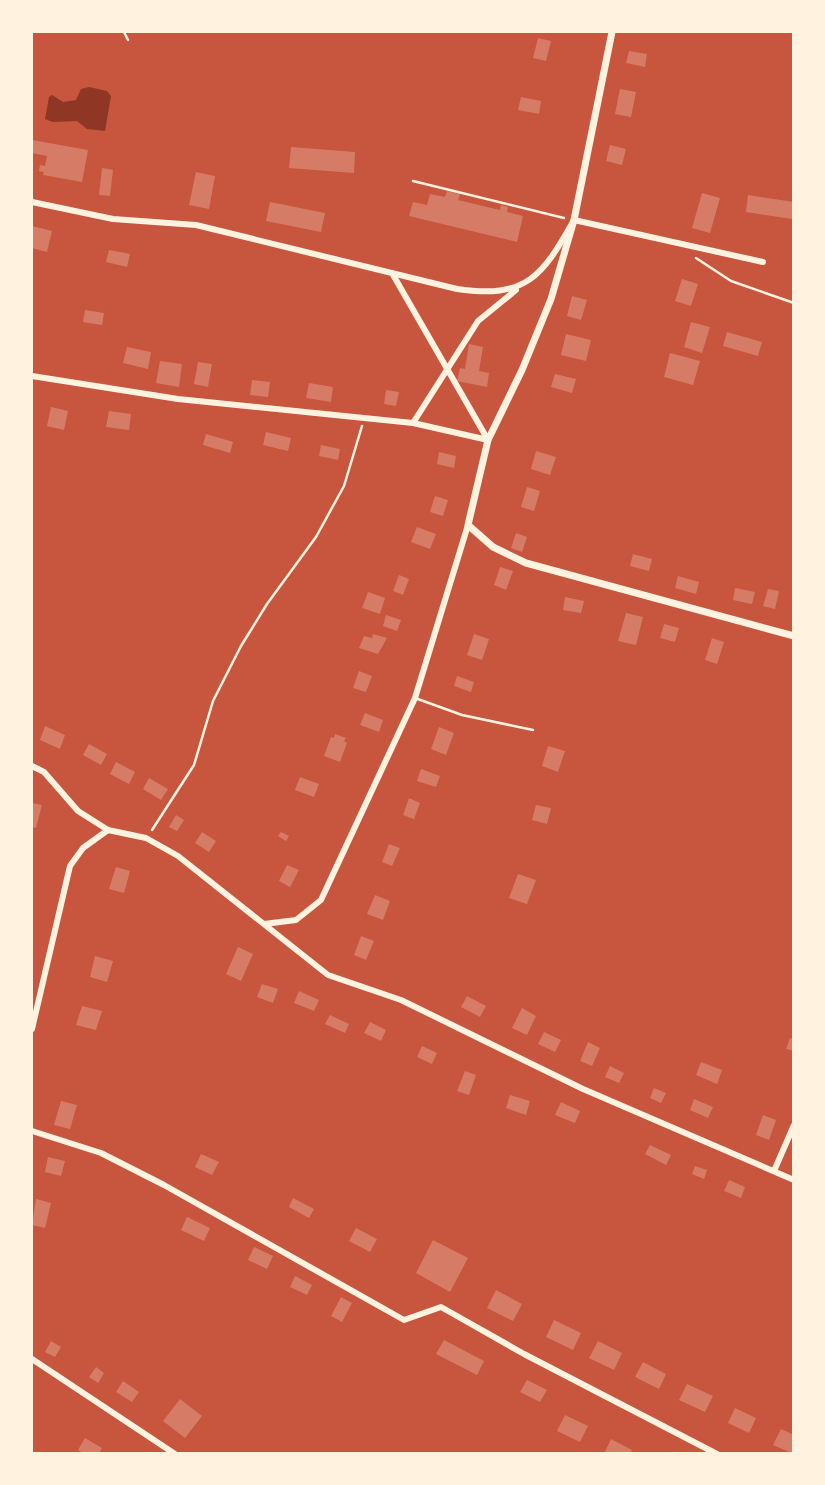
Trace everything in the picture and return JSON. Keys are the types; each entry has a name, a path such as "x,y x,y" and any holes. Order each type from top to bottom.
{"street":[{"path":"264,924 296,920 321,900 415,698 468,525 488,440 522,370 551,299 574,220 612,32"},
{"path":"32,202 113,219 196,225 482,293 504,292 520,286"},
{"path":"574,220 763,262"},
{"path":"413,423 478,321 548,262 574,220"},
{"path":"392,272 488,440"},
{"path":"32,376 177,399 413,423 488,440"},
{"path":"468,525 493,547 526,563 793,636"},
{"path":"32,766 44,772 78,811 108,830 146,838 178,856 328,975 401,1000 583,1089 793,1180"},
{"path":"32,1029 71,866 83,848 108,830"},
{"path":"774,1171 793,1125"},
{"path":"32,1130 101,1153 164,1185 404,1320 440,1307 716,1454"},
{"path":"32,1359 176,1454"}],"lane":[{"path":"415,698 462,715 533,730"}],"path":[{"path":"124,32 128,40"},
{"path":"413,181 574,220"},
{"path":"691,255 731,281 793,303"},
{"path":"146,838 194,765 213,701 241,646 267,604 316,537 344,486 364,418"}],"shaded area":[{"path":"89,87 107,91 111,96 105,131 87,129 77,121 53,122 45,119 49,97 52,95 63,102 76,100 81,89"}],"building":[{"path":"538,38 551,41 546,61 533,58"},
{"path":"629,51 647,54 645,67 626,63"},
{"path":"620,89 636,92 631,117 615,114"},
{"path":"521,97 541,101 539,114 518,110"},
{"path":"32,140 88,150 82,182 43,175 44,172 39,171 40,165 45,166 47,156 32,153"},
{"path":"610,145 626,149 622,165 606,161"},
{"path":"291,147 355,152 354,173 289,168"},
{"path":"102,168 113,170 110,196 99,195"},
{"path":"196,172 215,176 209,209 189,205"},
{"path":"447,191 460,194 458,200 500,210 501,205 508,207 507,212 523,216 517,242 409,216 413,202 427,205 430,194 445,197"},
{"path":"702,193 720,198 710,233 692,228"},
{"path":"748,195 794,202 792,219 746,212"},
{"path":"270,202 325,213 321,232 266,221"},
{"path":"32,226 52,231 47,252 32,248"},
{"path":"109,250 130,254 127,267 106,262"},
{"path":"682,279 698,284 691,306 675,301"},
{"path":"572,296 587,300 581,320 567,316"},
{"path":"85,310 104,313 102,325 83,322"},
{"path":"691,322 710,327 702,353 684,347"},
{"path":"727,332 762,342 758,356 723,346"},
{"path":"566,334 591,340 586,361 561,355"},
{"path":"469,344 483,347 479,371 489,373 487,387 457,381 460,368 465,369"},
{"path":"127,347 151,352 148,369 123,363"},
{"path":"670,353 700,361 693,385 664,377"},
{"path":"160,361 182,364 179,387 156,383"},
{"path":"198,362 212,364 208,387 194,384"},
{"path":"555,374 576,379 572,393 551,387"},
{"path":"252,380 270,382 268,397 250,395"},
{"path":"309,383 333,387 331,402 306,398"},
{"path":"386,390 399,392 396,406 384,404"},
{"path":"51,407 68,411 64,430 47,426"},
{"path":"109,411 131,414 129,430 106,427"},
{"path":"266,432 291,438 288,451 263,445"},
{"path":"206,434 233,442 230,453 203,445"},
{"path":"321,445 340,449 338,460 319,456"},
{"path":"536,451 556,457 550,475 531,469"},
{"path":"439,452 456,456 454,468 437,464"},
{"path":"527,487 540,491 534,511 521,507"},
{"path":"435,496 448,500 443,516 430,512"},
{"path":"417,527 436,534 430,549 411,542"},
{"path":"516,533 527,537 522,552 511,548"},
{"path":"633,554 652,559 649,571 630,566"},
{"path":"500,567 513,571 506,590 494,585"},
{"path":"399,575 409,579 403,595 393,591"},
{"path":"678,576 699,582 696,594 675,588"},
{"path":"735,588 755,592 752,604 733,600"},
{"path":"768,589 779,591 775,609 763,606"},
{"path":"368,592 385,598 380,614 362,608"},
{"path":"565,597 584,601 581,613 563,610"},
{"path":"626,613 643,617 636,645 618,641"},
{"path":"386,615 401,620 397,631 383,626"},
{"path":"664,624 679,628 675,642 660,638"},
{"path":"373,634 387,638 378,654 359,648 364,636 372,638"},
{"path":"474,634 489,639 482,660 467,655"},
{"path":"712,638 724,642 717,664 705,660"},
{"path":"359,671 372,676 366,692 353,688"},
{"path":"457,676 474,682 471,692 454,686"},
{"path":"365,713 383,720 379,732 360,725"},
{"path":"45,726 65,735 60,749 40,740"},
{"path":"439,727 454,733 446,755 431,749"},
{"path":"335,734 346,738 344,741 347,743 340,762 324,756 331,737 334,738"},
{"path":"89,744 107,754 101,765 83,755"},
{"path":"548,746 565,751 558,772 542,766"},
{"path":"116,762 135,772 129,784 110,774"},
{"path":"421,769 440,776 436,787 417,781"},
{"path":"300,777 319,784 314,797 295,790"},
{"path":"149,778 168,789 161,800 143,789"},
{"path":"409,798 420,803 414,819 403,815"},
{"path":"32,803 42,805 36,828 32,827"},
{"path":"536,805 551,808 547,824 532,820"},
{"path":"176,815 184,820 177,831 169,827"},
{"path":"202,832 216,841 209,852 195,843"},
{"path":"281,832 289,836 286,841 278,836"},
{"path":"389,844 400,848 392,866 382,862"},
{"path":"287,865 299,870 290,887 279,881"},
{"path":"116,867 130,871 124,893 109,889"},
{"path":"518,874 536,880 527,904 509,898"},
{"path":"375,895 390,901 383,920 367,914"},
{"path":"361,936 374,941 366,960 354,955"},
{"path":"238,947 253,954 241,981 226,974"},
{"path":"95,956 113,961 107,982 90,977"},
{"path":"262,984 278,989 273,1003 257,997"},
{"path":"299,991 319,1000 314,1011 294,1003"},
{"path":"467,996 486,1006 480,1017 461,1007"},
{"path":"82,1006 102,1011 96,1030 76,1025"},
{"path":"522,1008 536,1016 527,1035 512,1028"},
{"path":"330,1015 349,1024 345,1033 325,1024"},
{"path":"370,1022 386,1030 381,1041 364,1033"},
{"path":"544,1032 561,1040 555,1052 538,1044"},
{"path":"790,1038 794,1039 794,1051 786,1049"},
{"path":"588,1042 600,1048 592,1066 580,1061"},
{"path":"422,1046 437,1053 432,1064 417,1057"},
{"path":"701,1062 722,1070 717,1084 696,1075"},
{"path":"610,1066 624,1073 619,1083 605,1077"},
{"path":"465,1071 476,1075 469,1095 457,1091"},
{"path":"654,1088 666,1093 661,1103 650,1098"},
{"path":"510,1095 530,1101 526,1115 506,1108"},
{"path":"694,1099 713,1107 708,1118 690,1110"},
{"path":"61,1101 77,1105 70,1129 54,1125"},
{"path":"561,1102 580,1111 575,1123 555,1115"},
{"path":"763,1115 776,1120 769,1140 756,1135"},
{"path":"650,1145 671,1155 666,1165 645,1154"},
{"path":"201,1154 219,1162 212,1175 195,1167"},
{"path":"48,1157 65,1161 61,1176 45,1172"},
{"path":"695,1166 707,1170 704,1179 692,1174"},
{"path":"729,1180 745,1187 741,1198 724,1191"},
{"path":"293,1198 314,1209 309,1218 289,1207"},
{"path":"36,1199 51,1203 45,1228 32,1225"},
{"path":"187,1217 210,1228 204,1241 181,1230"},
{"path":"356,1228 377,1239 370,1252 349,1241"},
{"path":"433,1240 468,1258 450,1292 416,1273"},
{"path":"254,1247 273,1256 267,1269 248,1260"},
{"path":"295,1276 312,1285 307,1295 290,1287"},
{"path":"496,1290 522,1304 513,1321 487,1308"},
{"path":"341,1297 352,1303 342,1322 331,1316"},
{"path":"554,1320 581,1333 573,1350 546,1337"},
{"path":"444,1340 484,1361 477,1375 436,1354"},
{"path":"51,1341 61,1347 55,1357 45,1352"},
{"path":"598,1341 622,1353 614,1370 589,1358"},
{"path":"643,1362 666,1374 659,1389 635,1377"},
{"path":"96,1367 104,1373 98,1383 89,1377"},
{"path":"527,1380 547,1390 540,1402 520,1392"},
{"path":"123,1381 139,1392 132,1402 116,1392"},
{"path":"687,1384 713,1396 705,1412 679,1400"},
{"path":"180,1399 202,1416 185,1438 163,1421"},
{"path":"735,1408 756,1418 749,1433 728,1423"},
{"path":"565,1415 588,1426 580,1442 557,1431"},
{"path":"781,1429 794,1435 794,1454 773,1445"},
{"path":"85,1438 102,1448 99,1454 85,1454 78,1450"},
{"path":"611,1439 632,1450 630,1454 604,1454"}]}
